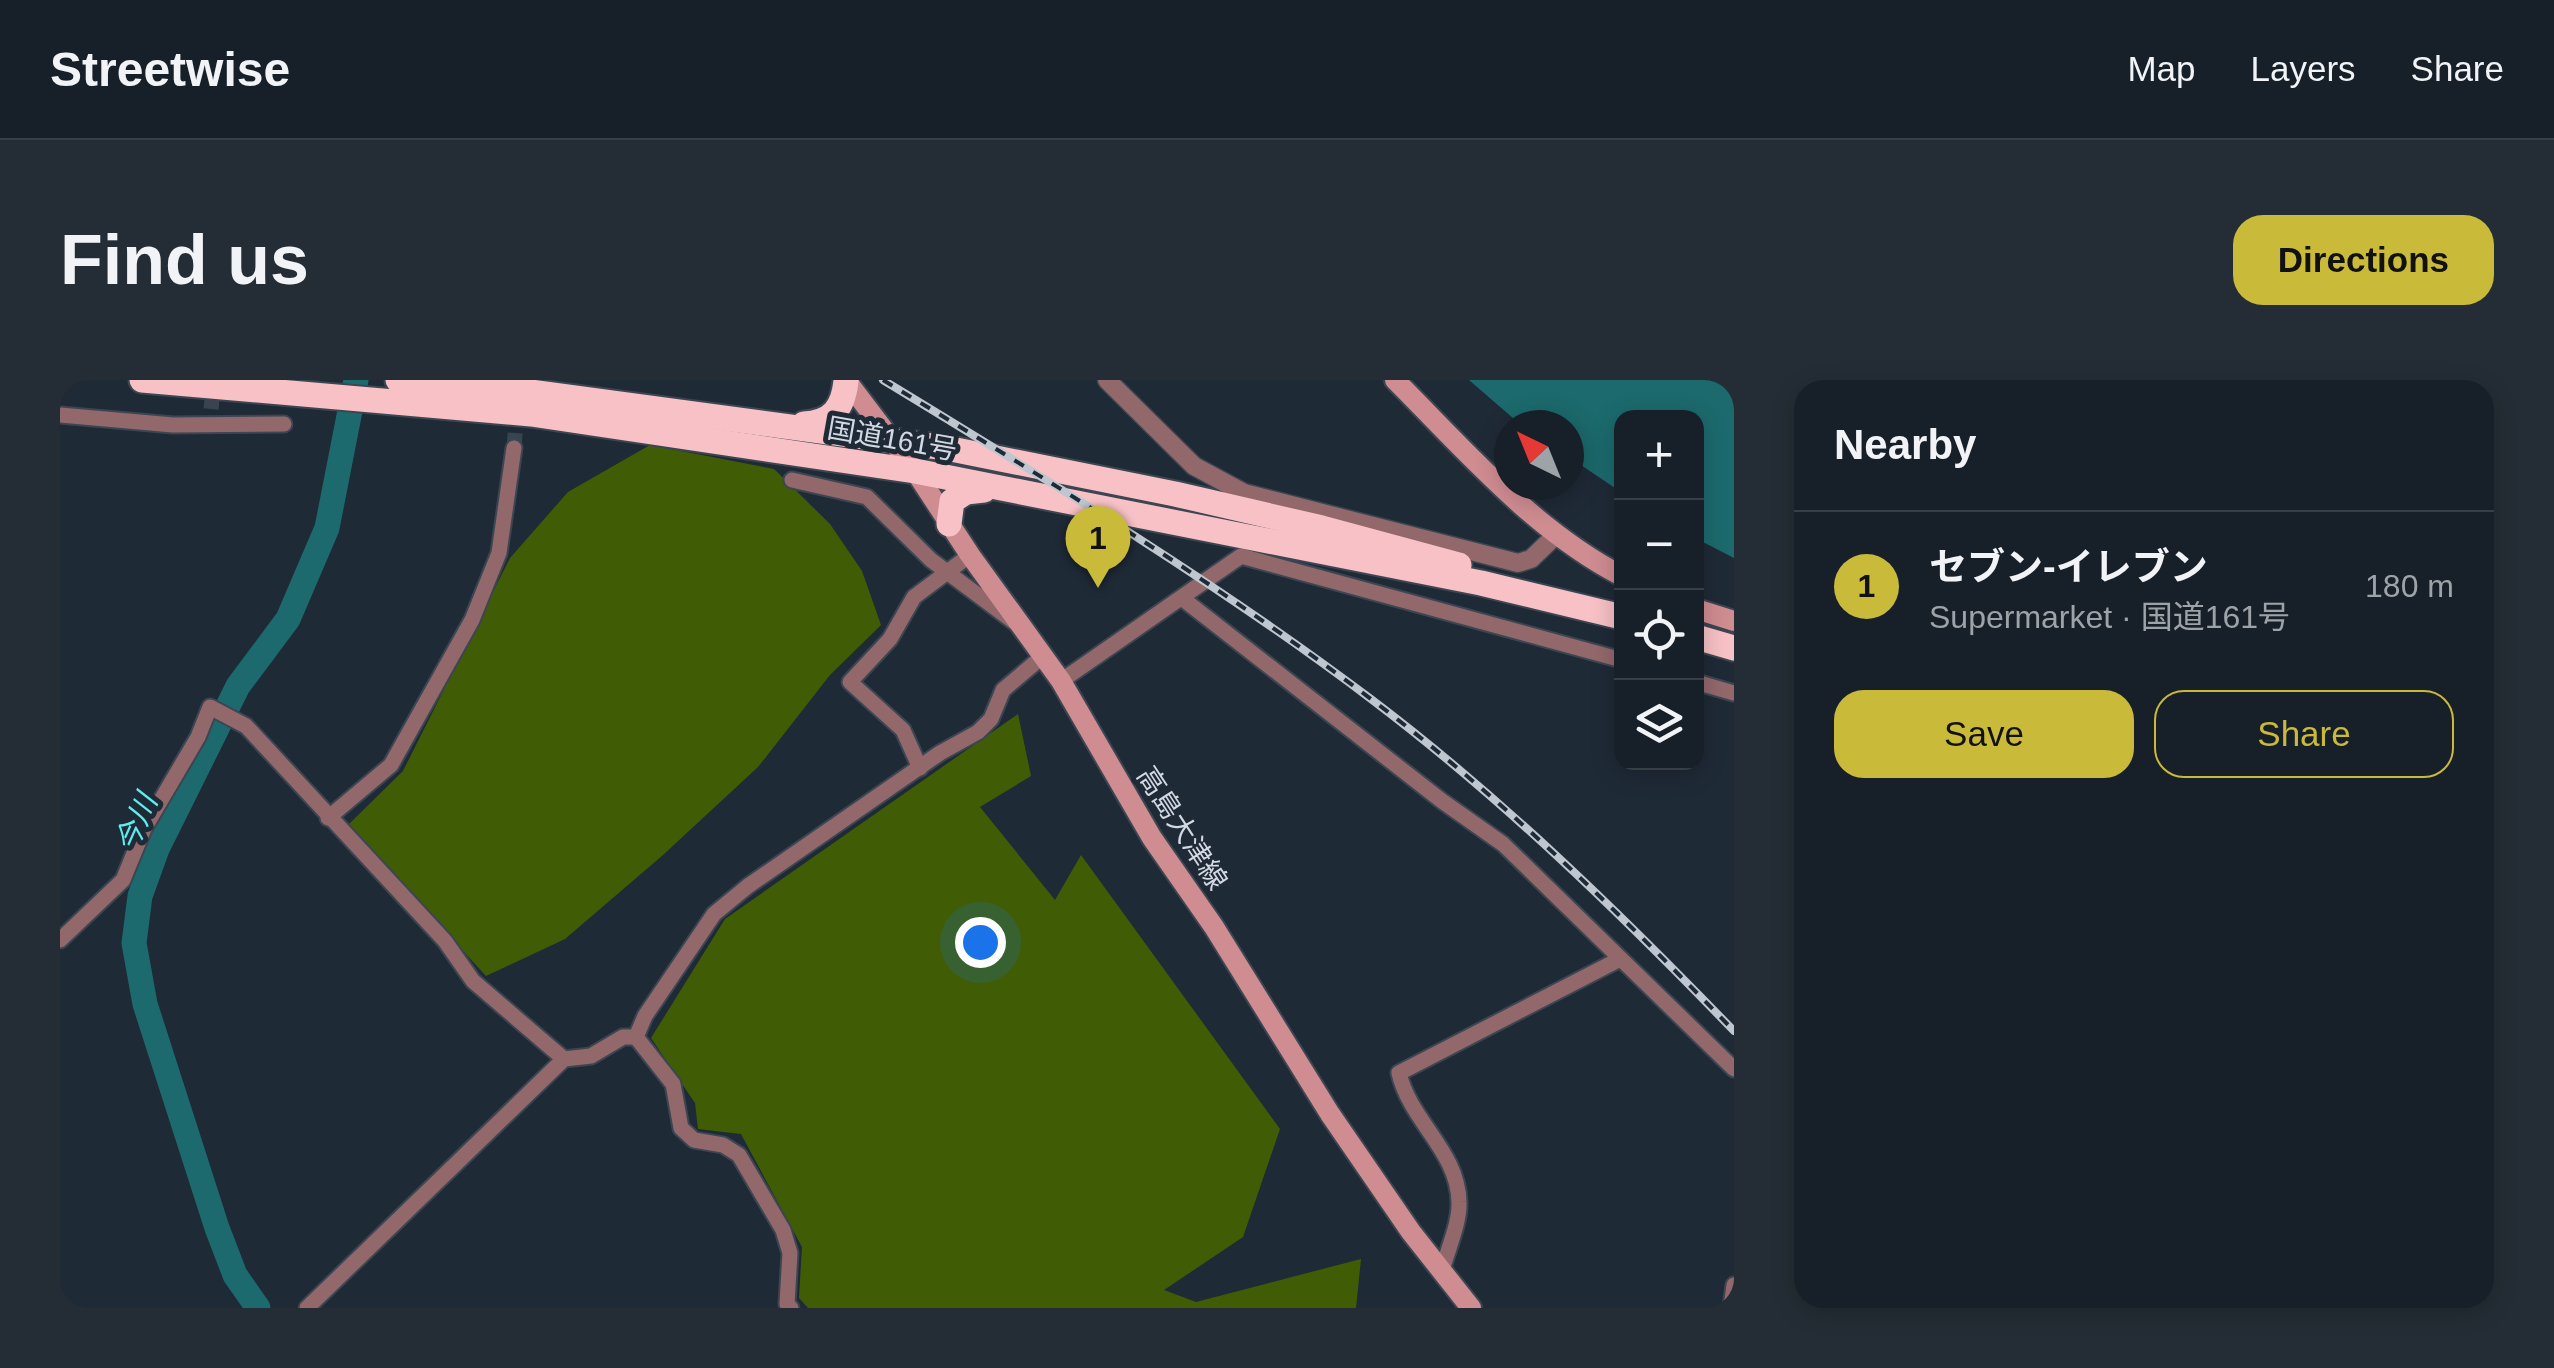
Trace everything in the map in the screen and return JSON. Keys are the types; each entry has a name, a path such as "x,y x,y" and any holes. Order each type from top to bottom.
{"highway":[{"name":"国道161号","path":"142,380 531,414 896,452 968,453 1176,494 1322,528 1423,554 1614,614"},
{"name":"国道161号","path":"398,380 531,392 759,423 896,452 999,490 1481,584 1614,614"},
{"path":"759,423 804,424 825,420 842,404 846,380"},
{"path":"699,416 733,426 896,452 955,460 968,453"},
{"path":"896,452 943,515 963,493 999,490"},
{"path":"1704,639 1734,648"}],"main road":[{"path":"846,380 896,452"},
{"path":"1395,380 1478,464 1556,534 1614,571"},
{"name":"高島大津線","path":"943,515 1061,681 1152,838 1352,1146 1471,1308"},
{"path":"1704,611 1734,621"}],"street":[{"path":"1107,380 1194,466 1244,492 1518,563 1531,559 1556,534"},
{"path":"60,415 173,425 210,416 284,424"},
{"path":"328,818 391,765 472,620 499,553 514,448"},
{"path":"792,480 868,497 948,572 1020,625"},
{"path":"920,768 903,730 850,682 890,639 914,598 970,556"},
{"path":"1061,681 1241,556 1614,658"},
{"path":"1183,599 1503,844 1734,1069"},
{"path":"636,1037 645,1016 714,914 748,886 978,732 991,718 1002,690 1043,656"},
{"path":"1704,685 1734,694"},
{"path":"60,940 123,880 144,828 198,737 210,707 246,726 445,940 473,981 564,1058"},
{"path":"1442,1272 1460,1203 1451,1162 1404,1092 1400,1074 1620,959"},
{"path":"308,1308 564,1058 591,1056 624,1037 636,1037"},
{"path":"636,1037 674,1084 681,1128 694,1140 723,1144 739,1155 783,1230 790,1253 787,1304 791,1308"},
{"path":"1731,1308 1734,1285"}],"green space":[{"path":"650,445 774,469 830,524 862,571 881,625 830,675 758,767 663,855 565,939 486,976 348,825 403,771 510,558 568,492"},
{"path":"1018,714 1031,776 980,807 1055,900 1081,855 1280,1129 1243,1237 1164,1290 1196,1302 1361,1259 1356,1308 808,1308 799,1298 802,1247 741,1134 698,1129 695,1103 651,1038 725,919"}],"shaded area":[{"path":"1469,380 1734,380 1734,558 1704,543 1704,410 1614,410 1614,487 1584,467 1584,410 1504,410"}],"waterway":[{"name":"今川","path":"258,1308 235,1275 217,1228 145,1004 134,943 140,896 157,849 238,686 288,619 327,528 356,380"}],"tunnel":[{"path":"211,409 214,380"},
{"path":"514,448 517,409"}],"railway":[{"path":"883,380 1192,573 1371,699 1467,776 1559,858 1734,1031"}],"place":[{"name":"セブン-イレブン","path":"1098,588"}]}
